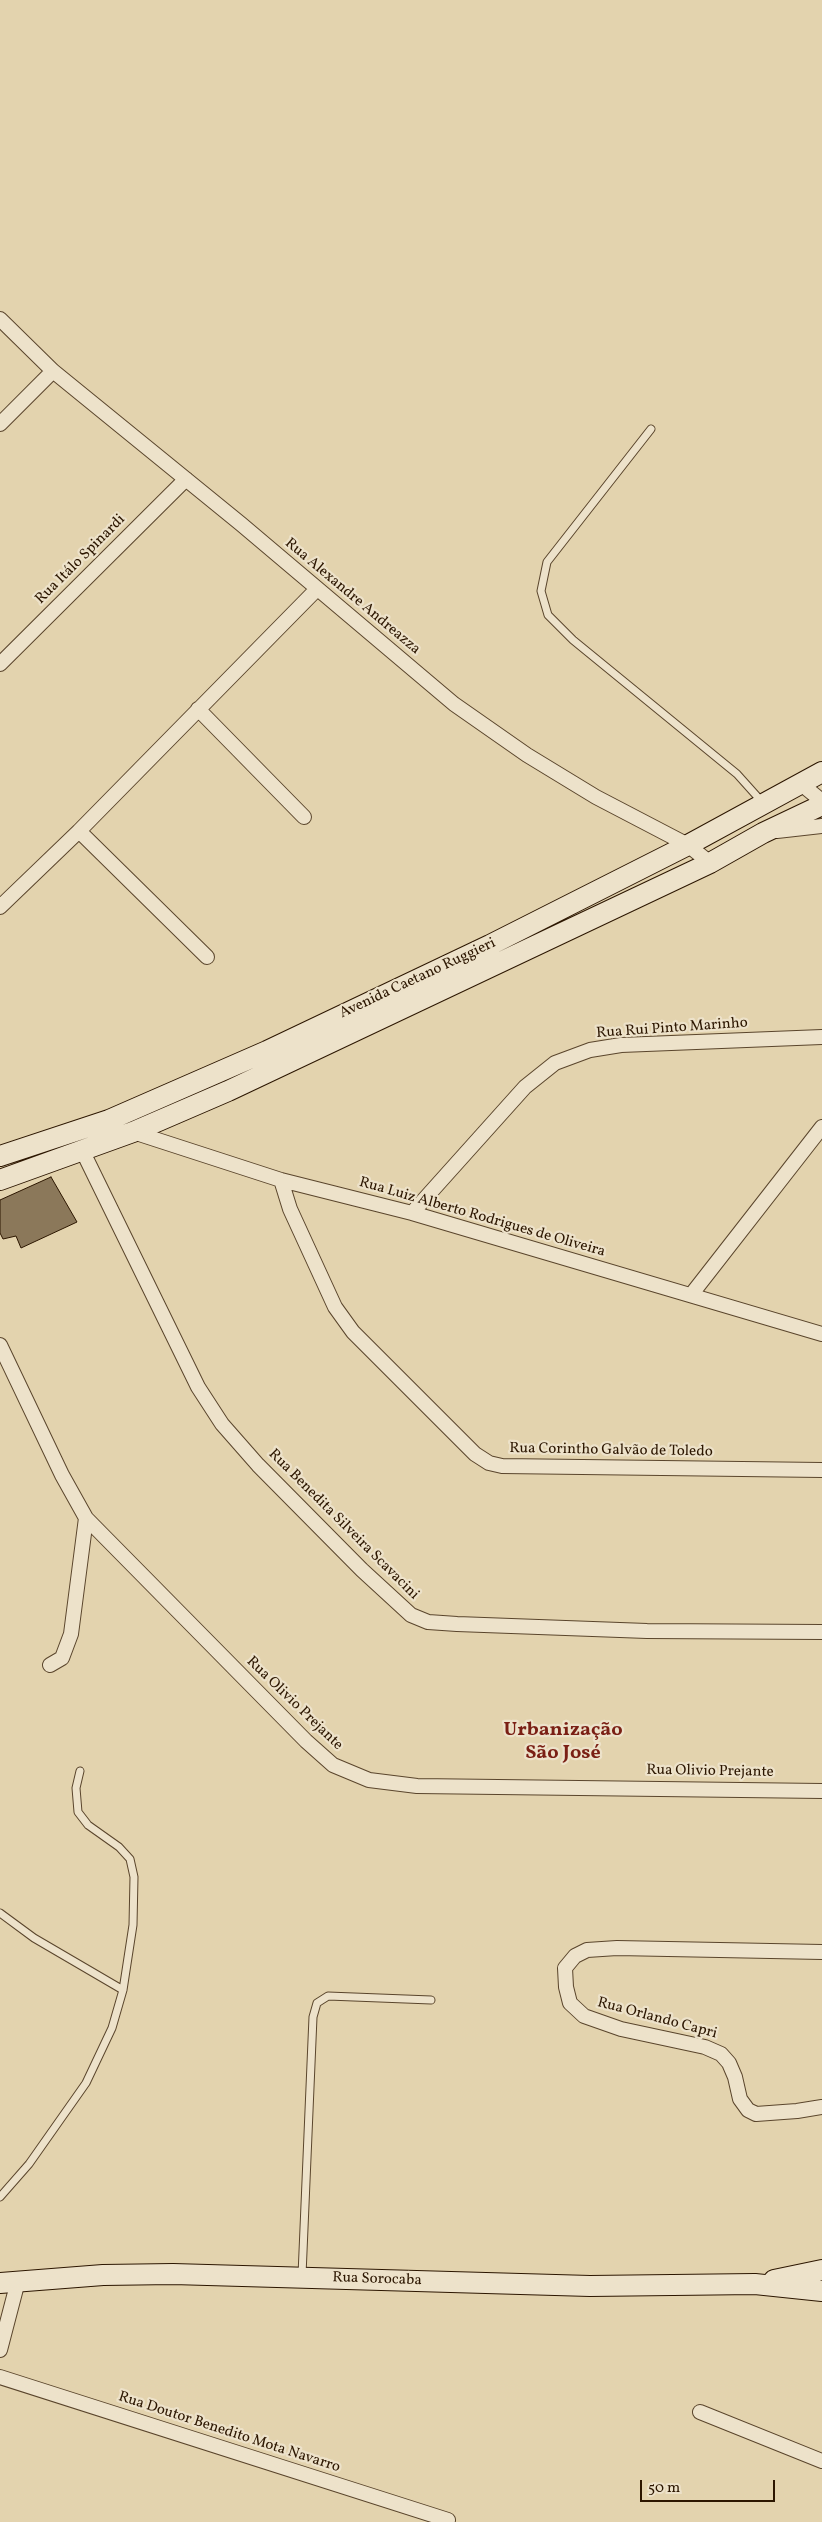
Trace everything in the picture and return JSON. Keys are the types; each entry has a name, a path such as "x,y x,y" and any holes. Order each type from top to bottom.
{"main road":[{"name":"Avenida Caetano Ruggieri","path":"0,1156 109,1120 267,1051 490,945 688,846 822,772"},
{"name":"Avenida Caetano Ruggieri","path":"0,1180 83,1152 228,1091 710,863 764,832 822,805"},
{"name":"Rua Sorocaba","path":"755,2284 822,2270"},
{"name":"Rua Sorocaba","path":"9,2282 104,2275 590,2286 755,2284 822,2291"}],"street":[{"name":"Rua Alexandre Andreazza","path":"0,319 53,371 186,479 454,704 526,755 596,797 688,846 710,863"},
{"path":"0,424 53,371"},
{"name":"Rua Itálo Spinardi","path":"0,664 186,479"},
{"path":"0,907 79,831 317,589"},
{"path":"198,709 304,817"},
{"path":"800,783 822,801"},
{"path":"764,832 822,826"},
{"path":"79,831 207,957"},
{"name":"Rua Rui Pinto Marinho","path":"412,1213 525,1087 555,1063 590,1050 621,1046 822,1037"},
{"path":"691,1295 822,1127"},
{"name":"Rua Luiz Alberto Rodrigues de Oliveira","path":"133,1132 281,1180 412,1213 822,1334"},
{"name":"Rua Benedita Silveira Scavacini","path":"83,1152 198,1387 222,1424 258,1466 362,1570 411,1615 428,1622 457,1624 647,1631 822,1632"},
{"name":"Rua Corintho Galvão de Toledo","path":"281,1180 290,1209 335,1308 352,1332 475,1454 489,1462 502,1466 822,1470"},
{"name":"Rua Olivio Prejante","path":"0,1346 62,1475 86,1518 306,1741 334,1765 369,1780 418,1786 822,1791"},
{"path":"50,1665 62,1658 71,1634 86,1518"},
{"name":"Rua Orlando Capri","path":"822,1952 616,1948 587,1950 575,1956 566,1968 566,1987 570,2002 584,2016 620,2029 705,2047 722,2054 729,2063 735,2077 740,2099 748,2110 756,2114 822,2107"},
{"path":"0,2350 9,2282"},
{"name":"Rua Doutor Benedito Mota Navarro","path":"0,2377 448,2520"},
{"path":"700,2412 822,2461"}],"lane":[{"path":"651,429 548,562 541,591 548,615 573,640 738,774 763,803"},
{"path":"0,2197 29,2164 86,2083 112,2028 122,1990 133,1926 134,1877 130,1859 119,1847 88,1825 78,1812 76,1788 80,1771"},
{"path":"0,1913 34,1938 122,1990"},
{"path":"302,2278 313,2017 317,2003 328,1996 430,2000"}],"building":[{"path":"51,1177 77,1222 21,1248 16,1236 3,1239 0,1233 0,1200"}],"district":[{"name":"Urbanização São José","path":"563,1742"}]}
